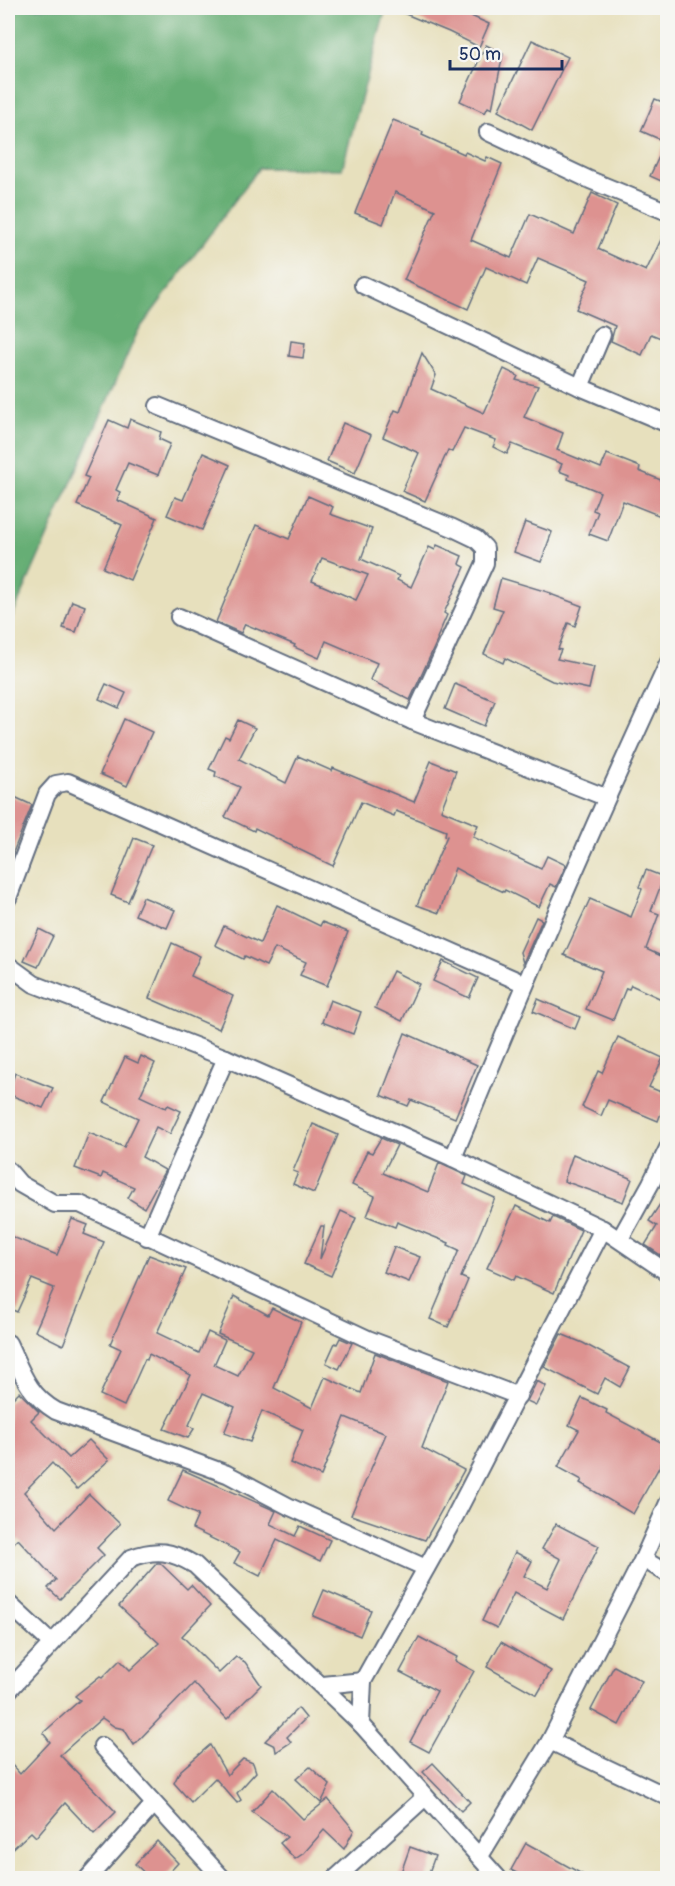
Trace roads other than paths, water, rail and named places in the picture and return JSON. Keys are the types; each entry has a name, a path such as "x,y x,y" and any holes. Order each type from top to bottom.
{"street":[{"path":"488,132 591,180 668,212"},
{"path":"363,285 580,387 668,424"},
{"path":"580,387 602,335"},
{"path":"158,406 453,528 476,538 485,548 485,563 412,721"},
{"path":"178,617 412,721 606,797"},
{"path":"453,1158 606,797 668,664"},
{"path":"8,898 47,794 56,784 68,782 525,984"},
{"path":"8,965 34,984 226,1059 453,1158 603,1229 668,1273"},
{"path":"147,1237 226,1059"},
{"path":"620,1239 668,1148"},
{"path":"8,1170 20,1184 55,1204 80,1204 368,1339 518,1396"},
{"path":"361,1724 363,1681 518,1396 603,1229"},
{"path":"8,1343 32,1393 43,1404 56,1411 227,1474 290,1507 426,1568"},
{"path":"480,1856 550,1741 643,1559 668,1503"},
{"path":"8,1691 131,1558 146,1552 176,1554 195,1565 361,1724 498,1878"},
{"path":"643,1559 668,1574"},
{"path":"8,1603 51,1643"},
{"path":"322,1685 363,1681"},
{"path":"550,1741 668,1797"},
{"path":"102,1746 222,1878"},
{"path":"336,1878 425,1797"},
{"path":"88,1878 154,1804"}]}
